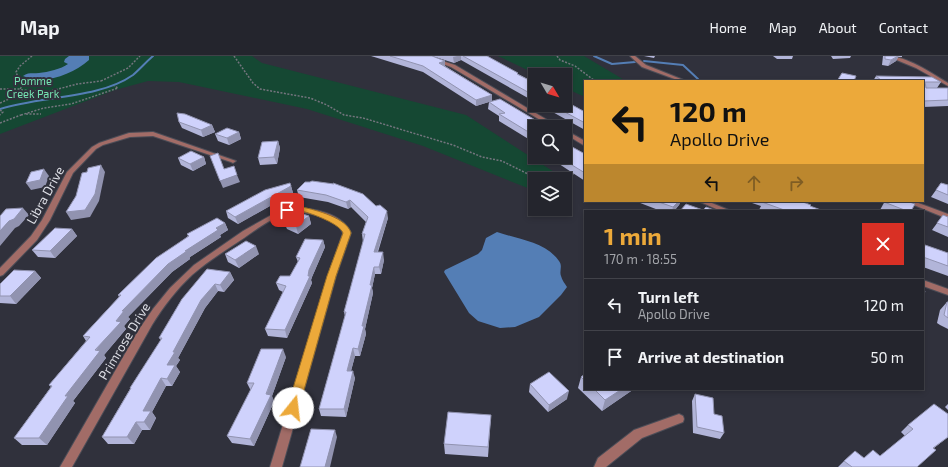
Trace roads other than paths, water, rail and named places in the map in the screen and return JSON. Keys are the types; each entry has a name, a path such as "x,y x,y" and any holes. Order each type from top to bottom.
{"street":[{"path":"423,56 453,66 544,120"},
{"path":"632,56 644,66 681,80"},
{"path":"888,56 918,67 948,85"},
{"name":"Libra Drive","path":"0,272 34,238 42,226 70,172 94,148 101,144 129,135 153,134 233,161"},
{"path":"572,136 584,143"},
{"path":"704,202 725,210"},
{"path":"910,202 948,217"},
{"name":"Primrose Drive","path":"66,467 148,322 186,276 206,260 265,222 287,210 302,210 314,212 341,224 346,228 347,233 332,276 276,467"},
{"path":"924,283 948,292"},
{"path":"600,467 602,462 638,434 679,419"}],"water":[{"path":"69,56 89,56 89,60 74,70 58,77 49,79 31,79 23,76 46,72 62,67 68,64 64,62"},
{"path":"497,232 531,242 547,249 560,263 561,276 567,287 539,317 515,327 500,328 478,321 469,313 444,272 445,270 478,254 482,250 486,238"}],"waterway":[{"path":"0,109 104,89 133,75 153,56"},
{"path":"594,56 612,64 635,62"},
{"path":"644,61 683,65 698,79"}],"park label":[{"name":"Pomme Creek Park","path":"33,87"}]}
